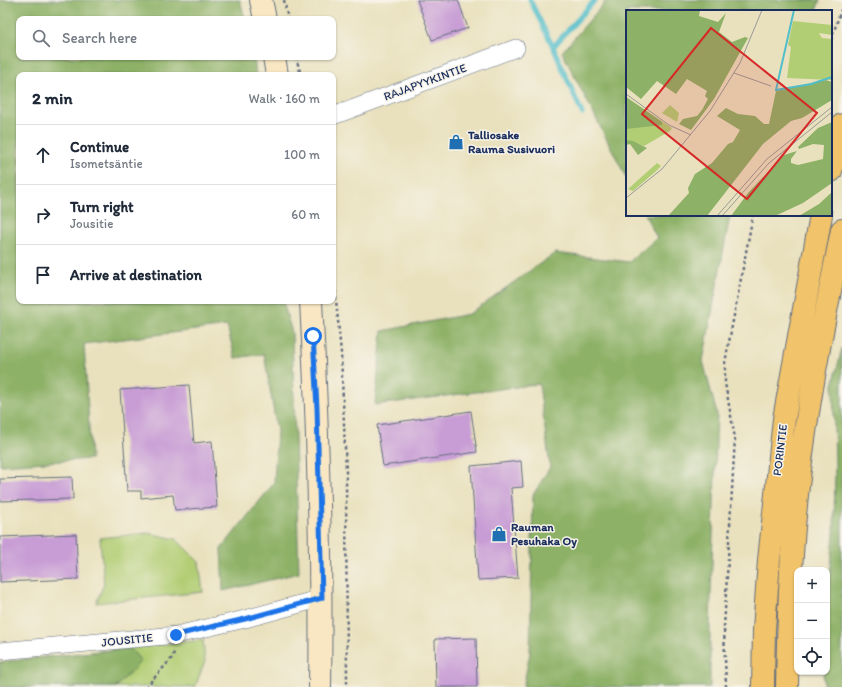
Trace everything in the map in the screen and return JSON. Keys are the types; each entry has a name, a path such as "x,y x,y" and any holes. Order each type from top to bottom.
{"highway":[{"path":"832,167 842,125"},
{"name":"PORINTIE","path":"763,687 764,630 769,560 783,426 821,216"},
{"name":"PORINTIE","path":"787,687 788,627 796,504 818,353 842,230"}],"main road":[{"path":"261,0 264,16"},
{"path":"274,60 276,72"},
{"path":"311,304 317,408 322,598 320,687"}],"street":[{"name":"RAJAPYYKINTIE","path":"336,115 516,48"},
{"name":"JOUSITIE","path":"0,651 176,635 245,619 322,598"}],"path":[{"path":"284,0 287,16"},
{"path":"832,37 842,7"},
{"path":"297,60 299,72"},
{"path":"726,687 724,628 735,438 726,383 725,363 753,216"},
{"path":"336,299 341,353 346,472 347,687"},
{"path":"146,687 173,657 176,635"}],"green space":[{"path":"0,0 240,0 244,16 16,16 16,60 254,60 256,72 16,72 16,304 284,304 292,333 299,573 223,591 221,549 274,483 277,431 264,354 235,358 227,326 84,344 91,459 0,465"},
{"path":"607,0 820,0 816,10 626,10 626,177 562,52"},
{"path":"646,216 730,216 703,361 717,414 710,626 710,687 523,687 530,653 533,495 550,467 539,384 375,405 382,331 469,314 555,253 629,262 657,238"},
{"path":"842,348 842,687 824,687 823,675 830,675 830,576 834,533 835,465 833,385"},
{"path":"148,533 176,539 199,562 203,592 96,603 104,584 100,538"},
{"path":"203,640 205,661 195,687 0,687 0,662"},
{"path":"130,648 141,661 116,687 0,687 0,662"}],"building":[{"path":"417,0 458,0 468,28 432,40"},
{"path":"189,385 194,443 212,441 217,507 175,510 173,495 141,498 141,491 127,491 120,390"},
{"path":"471,411 477,452 383,466 377,425"},
{"path":"521,461 523,487 511,488 518,578 478,580 471,466"},
{"path":"72,477 73,499 0,501 0,479"},
{"path":"76,534 78,579 0,582 0,537"},
{"path":"476,638 477,687 436,687 435,639"}],"waterway":[{"path":"530,0 553,47 595,0"},
{"path":"553,47 582,113"}],"place":[{"name":"Talliosake Rauma Susivuori","path":"456,142"},
{"name":"Rauman Pesuhaka Oy","path":"499,534"}],"route":[{"path":"176,635 245,619 322,598 317,408 313,336"}]}
